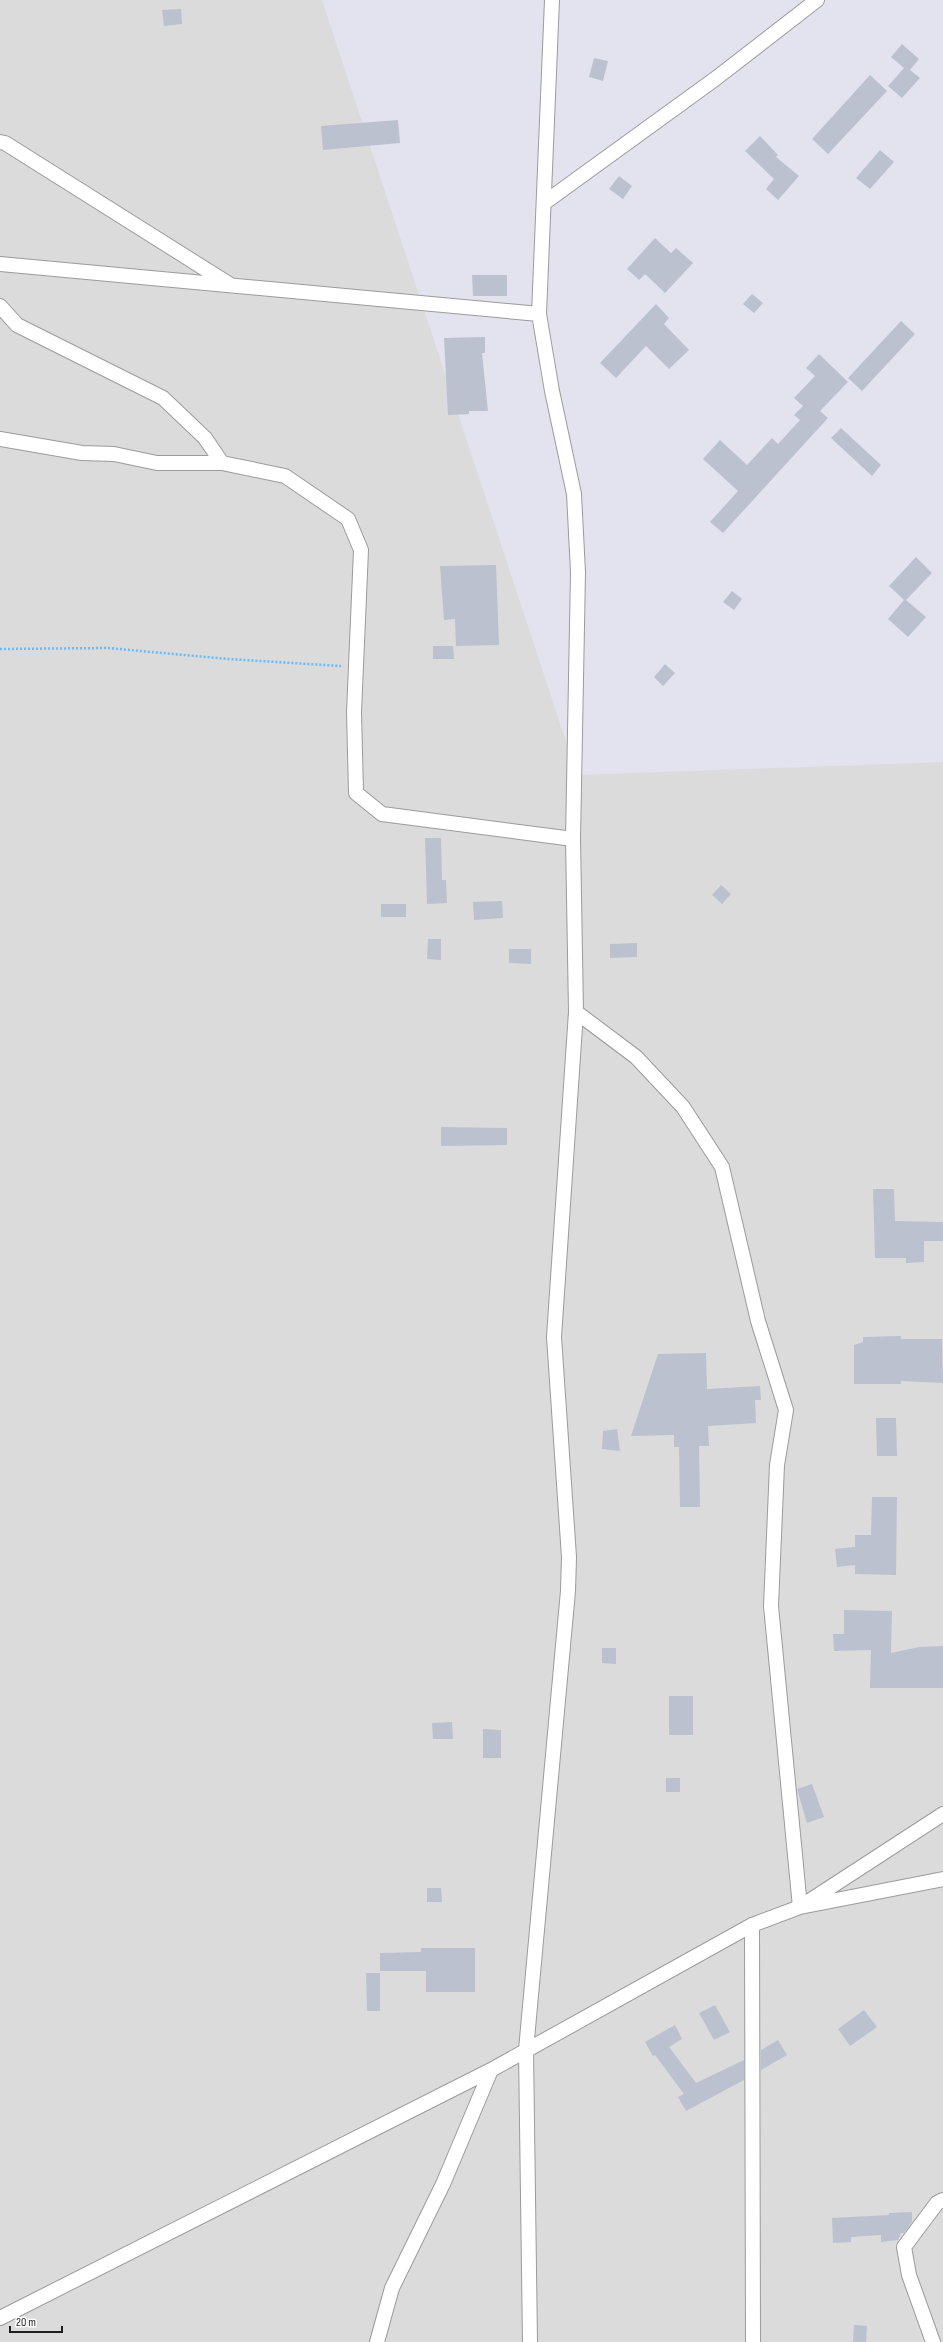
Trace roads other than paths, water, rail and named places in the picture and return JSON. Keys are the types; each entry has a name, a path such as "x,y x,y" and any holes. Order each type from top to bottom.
{"street":[{"path":"530,2342 526,2050 570,1557 554,1338 576,1012 573,839 578,572 574,494 552,391 539,314 552,0"},
{"path":"544,203 709,83 817,0"},
{"path":"0,142 5,143 231,286"},
{"path":"0,264 539,314"},
{"path":"0,306 17,325 163,398 205,438 222,463"},
{"path":"0,439 82,453 114,454 157,463 222,463 285,476 348,519 360,550 355,667 356,793 382,814 573,839"},
{"path":"576,1012 636,1057 683,1107 722,1167 758,1321 786,1410 778,1465 771,1606 800,1907"},
{"path":"800,1907 943,1814"},
{"path":"0,2318 491,2070 752,1925 800,1907 943,1879"},
{"path":"752,1925 753,2342"},
{"path":"377,2342 392,2288 443,2184 491,2070"},
{"path":"932,2342 909,2275 904,2247 932,2209 943,2200"}]}
